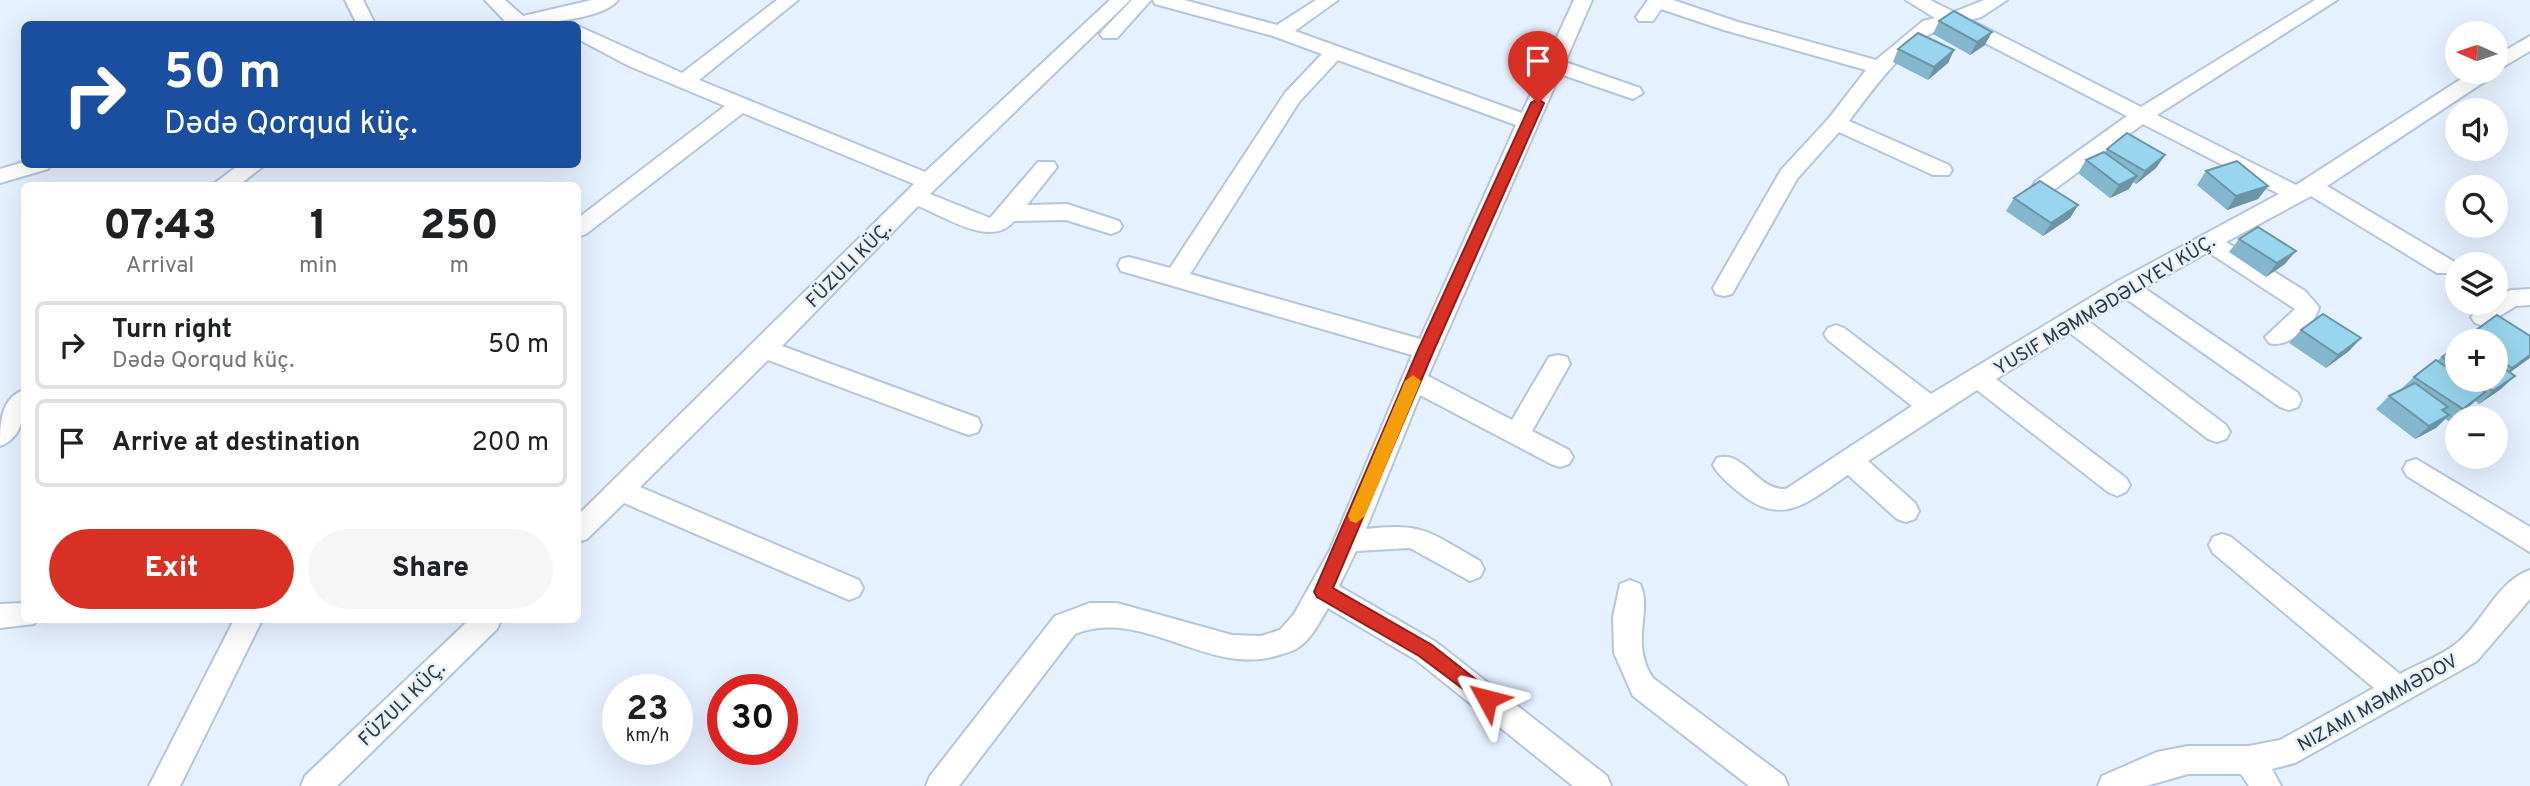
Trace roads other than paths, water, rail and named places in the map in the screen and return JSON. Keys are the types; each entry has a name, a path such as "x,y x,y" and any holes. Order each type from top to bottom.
{"street":[{"path":"354,0 364,21"},
{"path":"494,0 512,21"},
{"path":"564,20 609,0"},
{"path":"685,81 789,0"},
{"name":"FÜZULI KÜÇ.","path":"581,528 1045,68 1121,0"},
{"path":"1110,34 1142,0"},
{"path":"1162,0 1280,32 1530,122"},
{"path":"1280,32 1329,0"},
{"path":"941,786 1065,625 1079,615 1109,613 1220,646 1266,646 1289,639 1305,625 1347,539 1426,350 1583,0"},
{"path":"1915,0 2142,115 2304,190 2445,267"},
{"path":"1724,288 1789,175 1836,123 1879,67 1930,25 1974,13 1998,0"},
{"path":"2043,187 2142,115 2328,0"},
{"path":"1646,17 1656,2 1663,3 1731,26 1879,67"},
{"path":"581,34 600,46 740,105 922,189 989,226 1001,222 1046,167"},
{"path":"2508,57 2530,42"},
{"path":"1175,279 1292,98 1336,51"},
{"path":"1554,65 1633,93"},
{"name":"YUSIF MƏMMƏDƏLIYEV KÜÇ.","path":"1726,465 1766,498 1777,503 1791,499 1930,407 2126,287 2304,190 2467,84"},
{"path":"581,227 740,105"},
{"path":"1836,123 1941,170"},
{"path":"0,176 27,168"},
{"path":"228,182 250,168"},
{"path":"1008,213 1067,212 1111,226"},
{"path":"2209,242 2297,297 2307,307 2306,314 2277,337"},
{"path":"1129,265 1426,350"},
{"path":"2126,287 2289,400"},
{"path":"2483,317 2511,298 2530,297"},
{"path":"2071,321 2217,432"},
{"path":"1836,334 1930,407"},
{"path":"764,348 969,425"},
{"path":"1518,433 1558,364"},
{"path":"1979,379 2117,485"},
{"path":"1413,380 1560,457"},
{"path":"0,436 21,404"},
{"path":"1850,461 1906,511"},
{"path":"2416,469 2530,541"},
{"path":"620,490 849,588"},
{"path":"1347,539 1363,543 1401,536 1416,539 1469,569"},
{"path":"2222,545 2396,689"},
{"name":"NIZAMI MƏMMƏDOV","path":"2113,786 2157,766 2188,760 2249,760 2285,753 2467,652 2483,636 2499,609 2530,582"},
{"path":"1323,592 1426,651 1597,786"},
{"path":"1630,592 1626,631 1630,672 1643,687 1773,786"},
{"path":"0,616 21,615"},
{"path":"164,786 246,623"},
{"name":"FÜZULI KÜÇ.","path":"316,786 483,623"},
{"path":"2249,760 2266,786"}]}
